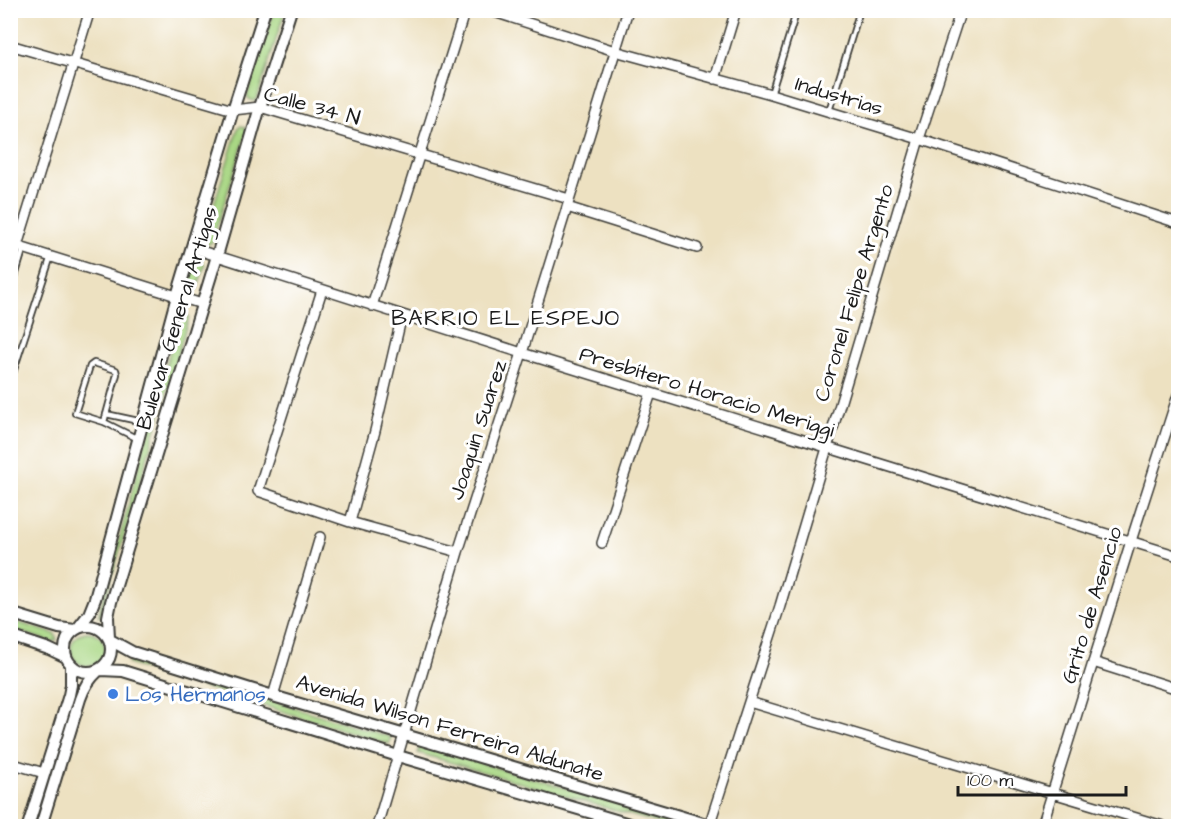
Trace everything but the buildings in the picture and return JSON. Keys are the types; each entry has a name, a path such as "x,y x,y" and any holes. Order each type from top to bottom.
{"street":[{"path":"90,10 17,246 202,304"},
{"name":"Bulevar General Artigas","path":"76,629 89,614 94,599 177,296 265,10"},
{"name":"Bulevar General Artigas","path":"110,639 108,617 111,602 291,10"},
{"path":"372,306 465,10"},
{"name":"Industrias","path":"488,10 615,51 771,94 918,139 1179,223"},
{"name":"Joaquin Suarez","path":"377,826 458,552 628,10"},
{"path":"715,79 736,10"},
{"name":"Coronel Felipe Argento","path":"711,826 780,606 918,139 961,10"},
{"name":"Calle 34 N","path":"10,45 233,110 260,107 420,154 697,248"},
{"name":"Presbítero Horacio Meriggi","path":"192,248 522,353 1179,556"},
{"path":"322,290 258,491 350,522 458,552"},
{"path":"350,522 375,431 402,315"},
{"path":"602,543 651,393"},
{"name":"Grito de Asencio","path":"1042,826 1179,395"},
{"path":"273,696 320,537"},
{"path":"10,613 59,628 76,629 92,626 104,632 110,639 112,651 108,662 91,678 80,699 41,826"},
{"path":"28,826 69,695 71,685 65,645 76,629"},
{"path":"10,636 49,649 69,661 76,669 87,673 99,670"},
{"name":"Avenida Wilson Ferreira Aldunate","path":"110,639 132,652 273,696 711,826"},
{"path":"1093,662 1179,689"},
{"name":"Avenida Wilson Ferreira Aldunate","path":"99,670 123,671 398,756 636,826"},
{"path":"749,702 1163,826"},
{"path":"10,763 44,773"}],"lane":[{"path":"771,94 797,10"},
{"path":"829,112 860,10"},
{"path":"10,293 17,246"},
{"path":"11,379 51,256"},
{"path":"104,422 117,374 116,370 94,363 90,366 76,414 104,422 138,440"},
{"path":"106,414 143,422"}],"green space":[{"path":"274,11 285,11 257,99 254,101 247,96"},
{"path":"241,126 247,131 212,242 205,243 203,239 238,128"},
{"path":"200,260 205,265 195,290 188,284 196,261"},
{"path":"183,312 189,317 100,617 98,616 180,314"},
{"path":"10,620 55,634 57,640 52,642 11,629"},
{"path":"88,632 100,637 105,649 100,661 88,666 76,661 71,649 76,637"},
{"path":"130,657 391,737 389,744 128,664"},
{"path":"420,745 694,826 668,826 418,753"}],"place":[{"name":"Los Hermanos","path":"113,694"}],"district":[{"name":"BARRIO EL ESPEJO","path":"506,318"}]}
